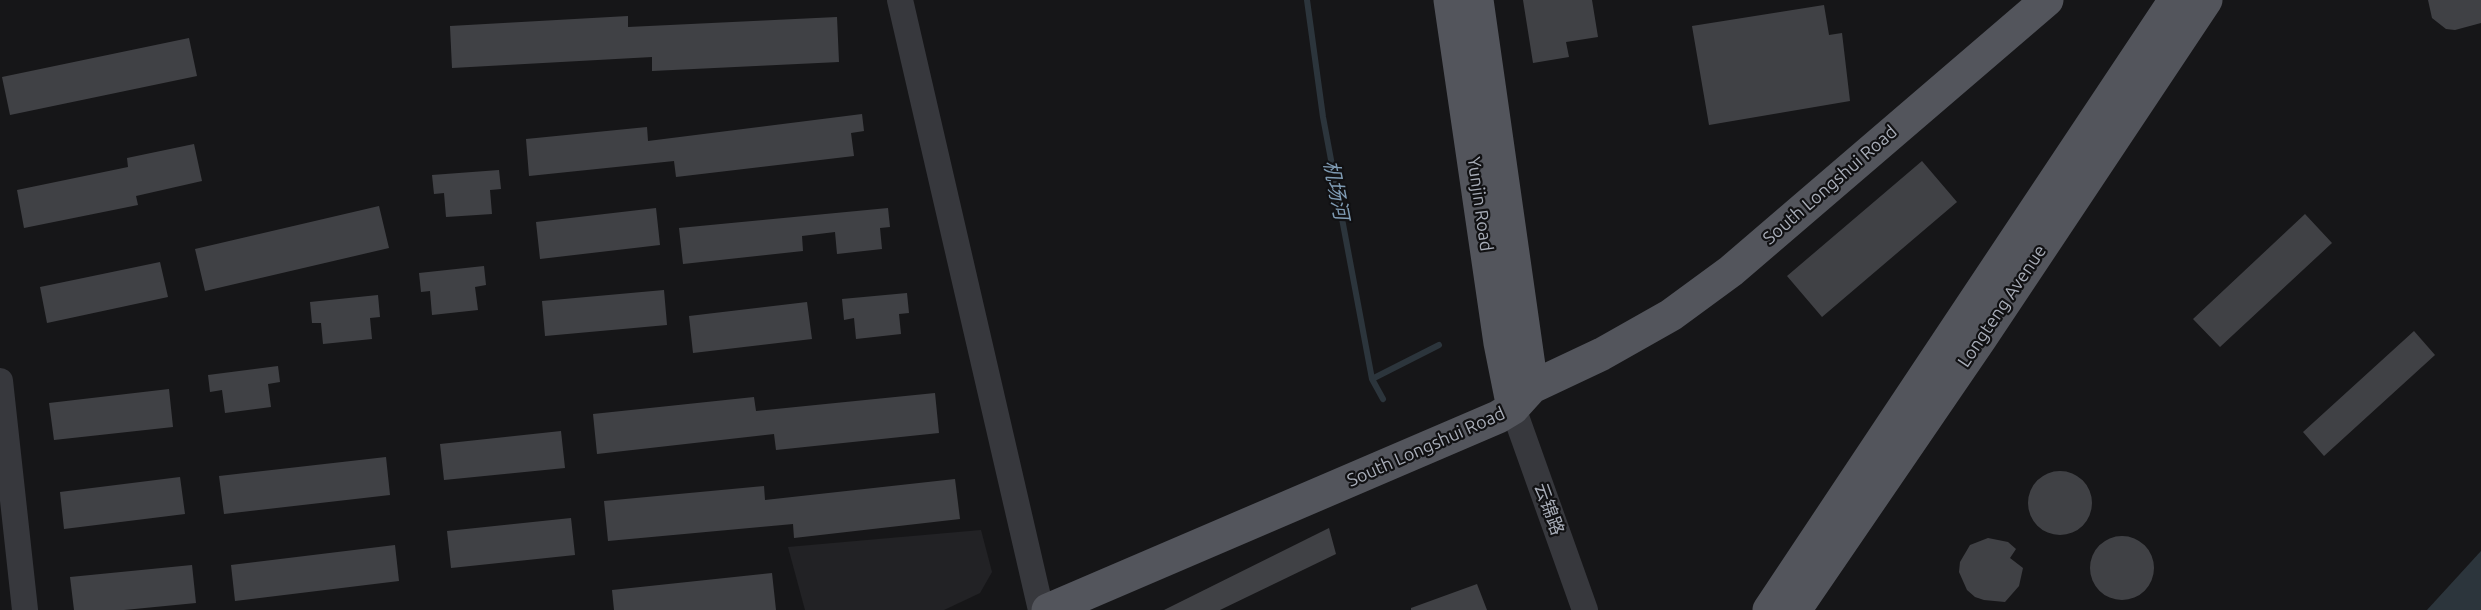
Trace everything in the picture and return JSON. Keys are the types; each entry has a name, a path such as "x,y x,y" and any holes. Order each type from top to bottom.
{"main road":[{"name":"Yunjin Road","path":"1450,0 1500,343 1522,398"},
{"name":"Yunjin Road","path":"1477,0 1522,398"},
{"name":"South Longshui Road","path":"1048,610 1455,436 1640,334 1700,296 1731,271 2047,0"},
{"name":"Longteng Avenue","path":"1769,610 2175,0"},
{"name":"Longteng Avenue","path":"1795,610 1981,338 2206,0"}],"street":[{"path":"900,0 1041,610"},
{"path":"0,381 26,610"},
{"name":"云锦路","path":"1522,398 1585,610"}],"shaded area":[{"path":"981,530 992,572 980,593 944,610 805,610 788,547"},
{"path":"2481,551 2481,610 2427,610"}],"building":[{"path":"1523,0 1592,0 1598,37 1566,42 1569,57 1533,63"},
{"path":"2428,0 2481,0 2481,23 2455,30 2446,29 2432,18"},
{"path":"1824,5 1829,35 1842,33 1850,101 1709,125 1692,26"},
{"path":"628,16 628,27 837,17 839,62 652,71 652,57 452,68 450,26"},
{"path":"189,38 197,76 10,115 2,77"},
{"path":"862,114 864,131 851,133 854,156 676,177 674,161 529,176 526,139 647,127 648,141"},
{"path":"194,144 202,181 136,196 138,205 24,228 17,190 128,167 127,158"},
{"path":"1922,161 1957,202 1822,317 1787,276"},
{"path":"499,170 501,189 490,190 492,214 446,217 444,193 434,194 432,175"},
{"path":"379,206 389,248 205,291 195,249"},
{"path":"656,208 660,245 540,259 536,222"},
{"path":"888,208 890,227 880,228 882,249 837,254 835,232 802,236 803,251 683,264 679,228"},
{"path":"2305,214 2332,243 2220,347 2193,319"},
{"path":"160,262 168,297 47,323 40,287"},
{"path":"484,266 486,285 475,287 478,310 432,315 430,291 421,292 419,273"},
{"path":"664,290 667,325 545,336 542,301"},
{"path":"907,293 909,313 899,314 901,334 856,339 854,318 844,320 842,299"},
{"path":"378,295 380,317 370,318 372,339 323,344 321,323 312,323 310,302"},
{"path":"807,302 812,339 693,353 689,316"},
{"path":"2414,331 2435,355 2324,456 2303,432"},
{"path":"278,366 280,382 268,384 271,407 225,413 222,390 210,392 208,375"},
{"path":"169,389 173,427 54,440 49,403"},
{"path":"935,393 939,433 776,450 774,434 597,454 593,414 754,397 756,411"},
{"path":"561,431 565,468 444,480 440,444"},
{"path":"386,457 390,495 224,514 219,476"},
{"path":"2060,471 2078,477 2086,485 2092,503 2086,521 2078,529 2060,535 2042,529 2034,521 2028,503 2034,485 2042,477"},
{"path":"180,477 185,514 64,529 60,492"},
{"path":"955,479 960,519 794,538 793,524 608,541 604,501 764,486 765,500"},
{"path":"571,518 575,555 451,568 447,531"},
{"path":"1329,528 1336,554 1220,610 1164,610"},
{"path":"2122,536 2140,542 2148,550 2154,568 2148,586 2140,594 2122,600 2104,594 2096,586 2090,568 2096,550 2104,542"},
{"path":"1988,538 2008,542 2016,549 2010,558 2023,568 2019,586 2005,602 1975,597 1967,590 1959,572 1960,562 1970,545"},
{"path":"395,545 399,581 235,601 231,565"},
{"path":"192,565 196,603 124,610 74,610 70,577"},
{"path":"772,573 776,610 614,610 612,590"},
{"path":"1477,584 1487,610 1411,610 1411,608"}],"waterway":[{"name":"机场河","path":"1307,0 1323,117 1372,379 1383,399"},
{"name":"机场河","path":"1372,379 1439,345"}]}
